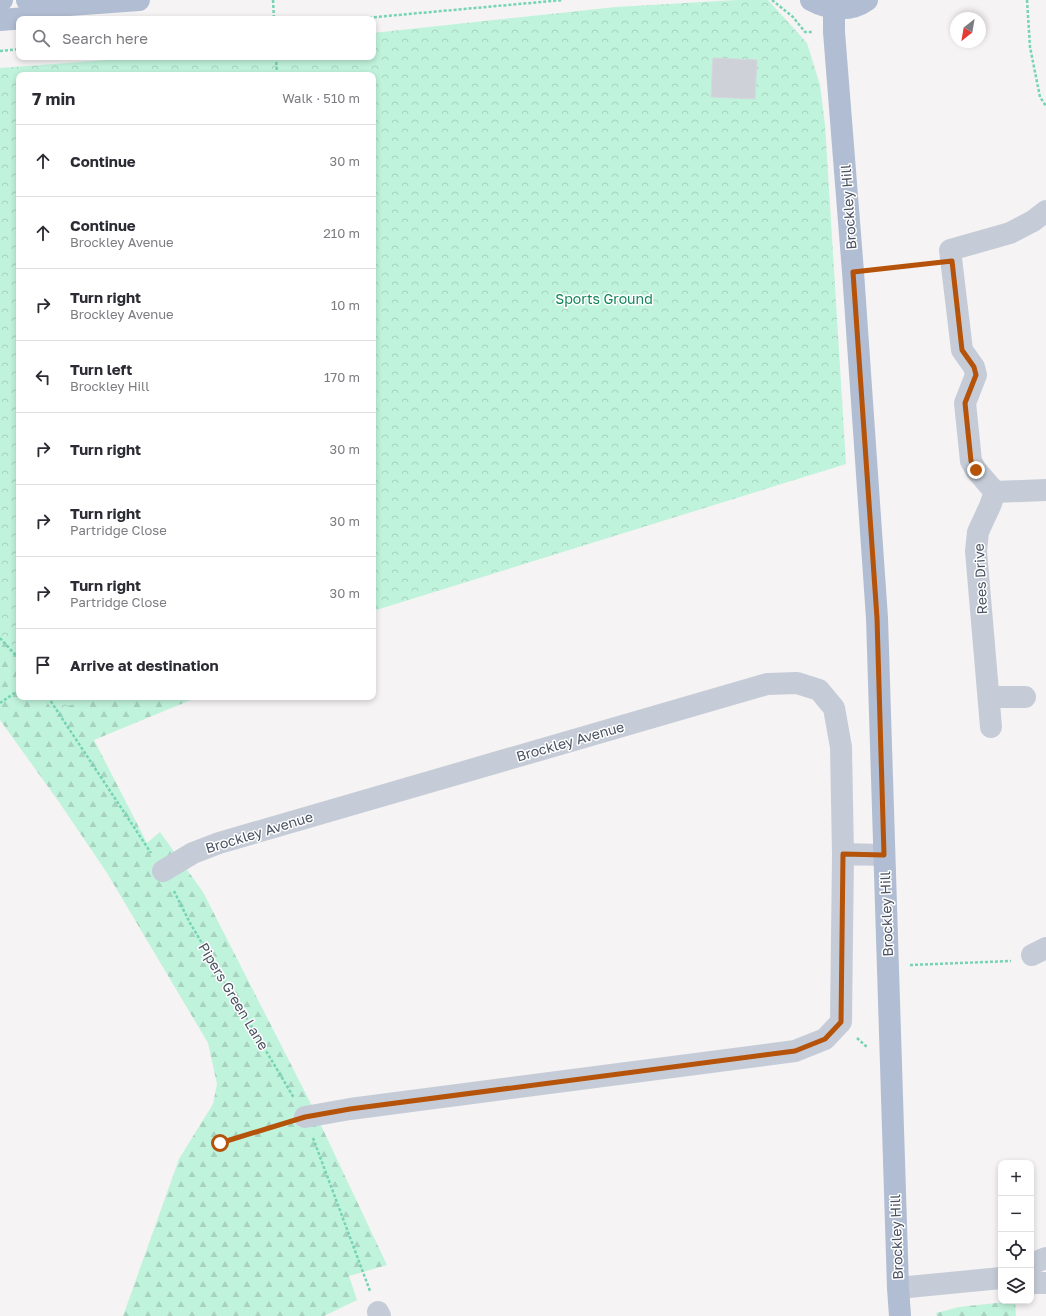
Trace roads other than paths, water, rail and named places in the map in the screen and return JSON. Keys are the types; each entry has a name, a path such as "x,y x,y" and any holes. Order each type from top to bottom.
{"main road":[{"path":"27,16 34,3 139,0"},
{"path":"811,0 823,6 834,9 852,7 867,0"},
{"name":"Brockley Hill","path":"834,9 834,32 853,272 877,618 900,1316"},
{"path":"0,20 16,19"}],"street":[{"path":"1046,211 1033,221 1010,233 950,250 962,350 974,367 976,375 965,403 971,461 976,470 995,492 1046,490"},
{"name":"Rees Drive","path":"991,727 976,551 978,532 995,492"},
{"name":"Brockley Avenue","path":"163,871 193,853 218,843 767,684 797,683 820,690 834,708 841,747 843,854 841,1022 825,1039 795,1051 366,1107 305,1117"},
{"path":"989,697 1025,697"},
{"path":"843,854 884,855"},
{"path":"1034,1263 1046,1258"},
{"path":"898,1288 998,1278"},
{"path":"1034,1284 1046,1283"}],"park label":[{"name":"Sports Ground","path":"604,298"}]}
